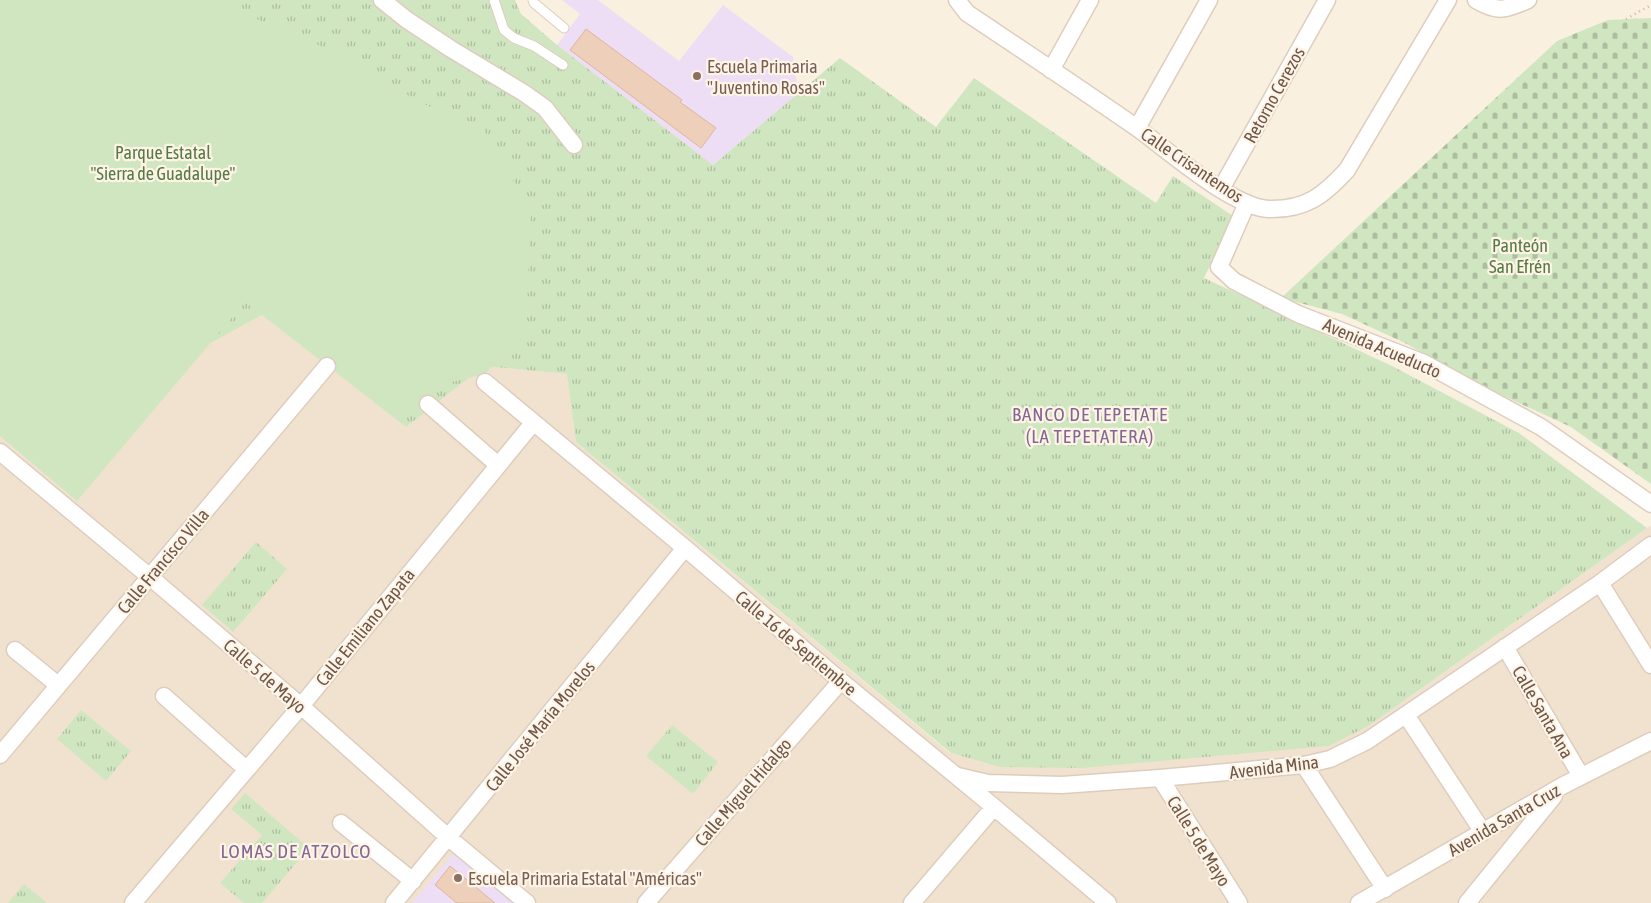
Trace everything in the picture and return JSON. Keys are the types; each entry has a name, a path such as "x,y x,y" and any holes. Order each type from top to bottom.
{"street":[{"path":"382,0 407,20 545,108 574,145"},
{"name":"Calle Crisantemos","path":"958,0 967,13 1137,128 1220,189 1247,203 1267,209 1289,208 1316,199 1347,170 1448,0"},
{"path":"1051,70 1090,0"},
{"path":"1137,128 1209,0"},
{"name":"Retorno Cerezos","path":"1220,189 1327,0"},
{"path":"1476,0 1497,10 1509,9 1528,0"},
{"name":"Avenida Acueducto","path":"1247,203 1219,267 1234,281 1298,314 1424,363 1541,427 1651,504"},
{"name":"Calle Francisco Villa","path":"0,755 327,366"},
{"name":"Calle 16 de Septiembre","path":"485,382 1108,903"},
{"path":"428,404 498,465"},
{"name":"Calle Emiliano Zapata","path":"133,903 300,706 533,423"},
{"name":"Calle 5 de Mayo","path":"0,452 150,577 449,838 527,903"},
{"name":"Avenida Mina","path":"953,774 988,783 1062,785 1304,766 1330,760 1367,741 1406,715 1651,546"},
{"name":"Calle José María Morelos","path":"394,903 685,548"},
{"path":"1600,582 1651,665"},
{"name":"Calle Santa Ana","path":"1505,647 1581,776"},
{"path":"14,650 58,685"},
{"name":"Calle Miguel Hidalgo","path":"646,903 841,681"},
{"path":"164,696 246,769"},
{"path":"1406,715 1483,832"},
{"name":"Avenida Santa Cruz","path":"1359,903 1562,786 1651,741"},
{"path":"1304,766 1385,888"},
{"name":"Calle 5 de Mayo","path":"1160,778 1238,903"},
{"path":"1467,903 1562,786"},
{"path":"912,903 994,807"},
{"path":"341,823 413,881"}],"lane":[{"path":"494,0 504,30 514,38 534,46 563,65"},
{"path":"533,0 534,3 564,28"}],"path":[{"path":"1626,19 1651,5"}],"shaded area":[{"name":"Escuela Primaria \"Juventino Rosas\"","path":"562,0 598,0 679,61 723,5 793,57 798,91 795,96 713,165 557,45 580,14"},
{"path":"262,315 484,366 568,374 576,442 950,753 999,767 1370,725 1651,525 1651,903 0,903 0,426 202,348"},
{"name":"Escuela Primaria Estatal \"Américas\"","path":"454,853 514,903 412,903"}],"green space":[{"path":"0,0 515,0 521,14 557,45 713,165 840,58 936,127 974,78 1156,203 1173,176 1233,216 1204,278 1392,366 1519,433 1647,528 1370,725 1329,746 1082,768 999,767 951,753 576,442 567,374 484,366 406,427 262,315 202,348"},
{"name":"Parque Estatal \"Sierra de Guadalupe\"","path":"0,0 211,0 359,62 417,101 484,130 531,212 526,330 485,374 431,387 399,421 342,373 245,302 77,501 0,436"},
{"name":"Panteón San Efrén","path":"1651,18 1651,484 1571,427 1491,390 1405,343 1342,314 1281,298 1557,41 1608,20"},
{"path":"256,542 287,569 233,632 202,605"},
{"path":"81,710 131,751 106,781 57,739"},
{"path":"672,725 718,762 693,794 646,756"},
{"path":"245,793 309,848 262,903 244,903 220,883 262,835 231,809"},
{"path":"24,884 47,903 8,903"}],"building":[{"path":"586,29 682,100 680,102 716,128 701,148 570,50"},
{"path":"450,866 495,903 457,903 435,885"}],"place":[{"name":"Escuela Primaria \"Juventino Rosas\"","path":"697,76"},
{"name":"Escuela Primaria Estatal \"Américas\"","path":"458,878"}],"district":[{"name":"BANCO DE TEPETATE (LA TEPETATERA)","path":"1090,425"},
{"name":"LOMAS DE ATZOLCO","path":"296,851"}]}
